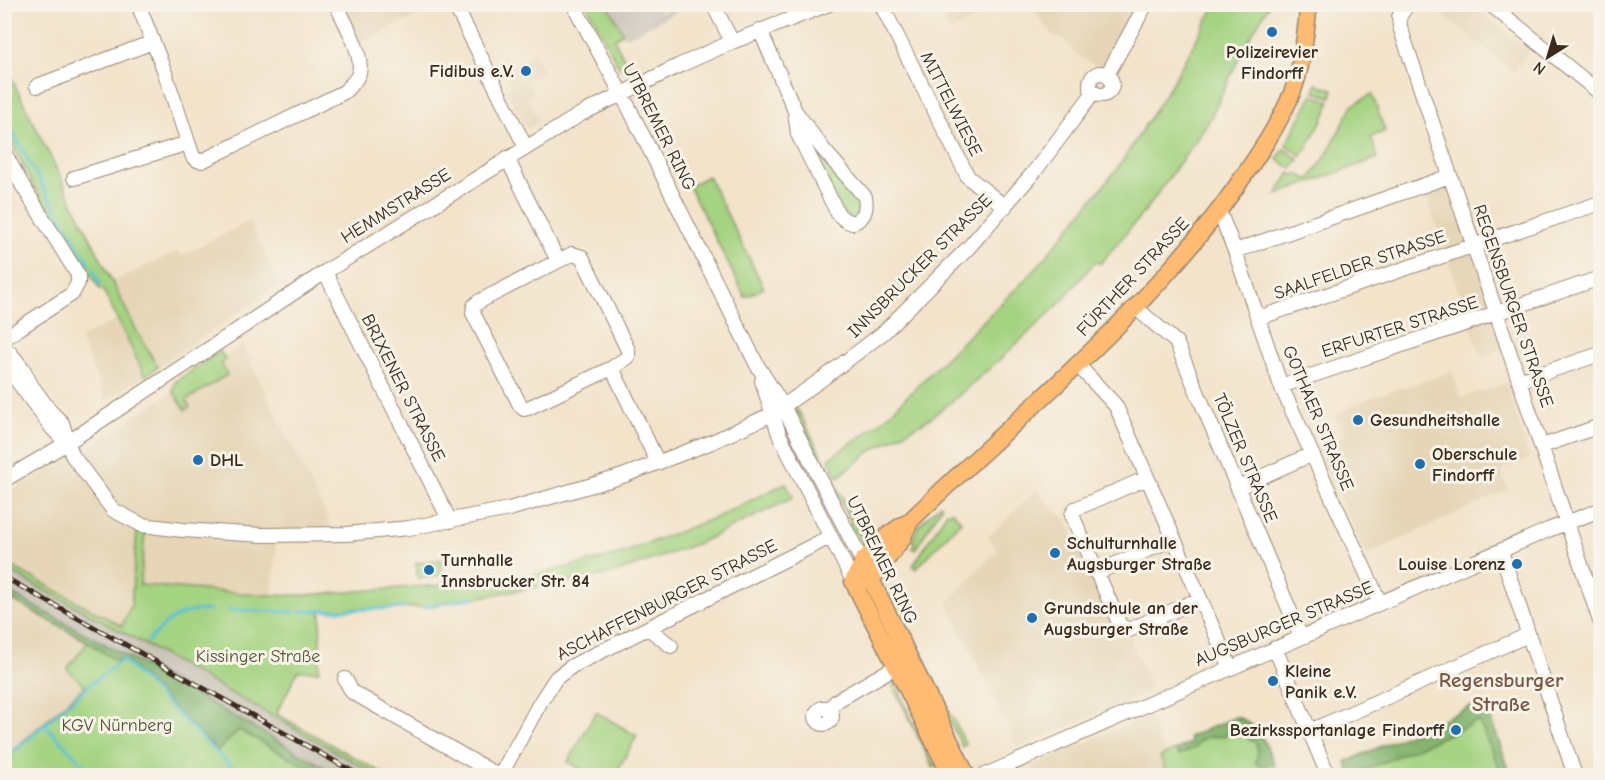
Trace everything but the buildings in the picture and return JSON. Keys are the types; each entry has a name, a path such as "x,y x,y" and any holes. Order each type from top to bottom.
{"main road":[{"name":"FÜRTHER STRASSE","path":"853,581 862,561 894,530 910,521 1136,308 1219,211 1260,151 1290,96 1302,56 1308,6"},
{"name":"FÜRTHER STRASSE","path":"871,580 902,539 910,521"},
{"name":"UTBREMER RING","path":"862,561 967,776"},
{"path":"853,581 871,580"},
{"name":"UTBREMER RING","path":"853,581 951,776"}],"street":[{"path":"138,4 188,143 197,160 220,152 344,92 353,84 359,74 359,61 355,46 336,4"},
{"path":"453,4 526,148"},
{"name":"UTBREMER RING","path":"573,4 621,94 778,410 862,561"},
{"path":"713,4 732,42"},
{"name":"HEMMSTRASSE","path":"4,480 67,443 325,272 581,114 760,30 790,11 829,4"},
{"name":"MITTELWIESE","path":"881,4 968,177 1005,207"},
{"name":"INNSBRUCKER STRASSE","path":"67,443 72,455 113,510 142,525 191,531 301,535 354,534 450,521 559,496 620,477 712,442 778,410 855,356 883,333 969,247 1034,172 1094,92 1103,94 1109,91 1112,84 1107,75 1146,4"},
{"name":"REGENSBURGER STRASSE","path":"1408,4 1399,17 1400,27 1600,621"},
{"path":"1490,4 1600,93"},
{"path":"760,30 795,111 823,149 865,197 865,213 860,220 852,223 838,214 798,134 795,111"},
{"path":"37,86 153,42"},
{"path":"74,178 188,143"},
{"path":"4,152 78,275 78,283 72,294 4,340"},
{"path":"507,159 558,261"},
{"path":"1235,251 1450,176"},
{"name":"SAALFELDER STRASSE","path":"1258,318 1600,203"},
{"name":"GOTHAER STRASSE","path":"1219,211 1281,386 1380,603"},
{"path":"572,254 582,257 628,350 628,357 612,368 524,409 473,314 474,306 558,261 572,254"},
{"name":"BRIXENER STRASSE","path":"325,272 450,521"},
{"name":"ERFURTER STRASSE","path":"1281,386 1600,278"},
{"name":"TÖLZER STRASSE","path":"1136,308 1176,342 1301,637"},
{"path":"4,349 23,369 44,403 62,423 67,443"},
{"path":"1520,381 1600,354"},
{"path":"4,363 52,428 67,443"},
{"path":"1077,364 1116,406 1230,667"},
{"path":"612,368 658,463"},
{"name":"UTBREMER RING","path":"778,410 779,434 853,581"},
{"path":"1542,446 1600,426"},
{"path":"1239,487 1312,454"},
{"path":"1147,478 1075,509 1072,515 1096,573 1120,626 1124,629 1129,630 1200,599"},
{"name":"AUGSBURGER STRASSE","path":"983,776 1500,550 1600,510"},
{"name":"ASCHAFFENBURGER STRASSE","path":"500,776 556,678 572,666 830,537"},
{"path":"1096,573 1174,538"},
{"path":"1500,550 1575,776"},
{"path":"648,628 671,646"},
{"path":"1310,731 1528,635"},
{"path":"1275,648 1325,768"},
{"path":"828,709 838,700 897,666"},
{"path":"345,679 352,692 500,776"}],"shaded area":[{"path":"938,4 1005,5 948,32"},
{"path":"341,5 427,5 429,10 359,44"},
{"path":"608,5 657,5 661,13 677,5 685,7 626,38"},
{"path":"1030,5 1139,5 1101,69 1073,52 1062,38 1054,37"},
{"path":"1429,5 1469,5 1530,50 1514,72"},
{"path":"535,54 544,72 527,80 534,94 528,98 539,122 529,129 526,128 507,90 512,87 507,75 510,73 508,68"},
{"path":"1450,177 1507,346 1481,357 1423,187"},
{"path":"250,221 279,285 158,367 112,282 178,251 181,256"},
{"path":"117,320 145,376 106,401 80,338"},
{"path":"242,345 333,529 310,542 276,543 273,595 140,585 145,532 137,531 131,605 122,627 5,562 4,494 82,452"},
{"name":"Oberschule Findorff","path":"1452,372 1461,398 1506,383 1530,459 1501,469 1508,490 1366,555 1318,448 1344,436 1334,415 1367,399"},
{"name":"Grundschule an der Augsburger Straße","path":"1037,490 1057,513 1066,519 1115,634 1129,637 1152,690 1018,748 947,603 998,549 988,537"},
{"path":"4,569 119,630 377,775 339,775 5,590"},
{"path":"5,596 88,642 67,669 85,686 5,758"},
{"path":"1149,716 1166,754 1160,757 1168,775 1035,775 1030,766"}],"green space":[{"path":"1216,4 1269,5 1245,46 1208,123 1149,206 1100,264 1096,261 1056,307 957,397 929,419 871,451 838,477 829,459 882,421 1035,270 1118,168 1172,83"},
{"path":"587,5 608,5 623,33 614,39 631,72 619,68"},
{"path":"5,65 135,328 158,367 145,376 103,290 100,289 37,192 5,131"},
{"path":"1316,84 1333,89 1331,97 1314,92"},
{"path":"1372,94 1385,131 1371,137 1378,158 1276,195 1290,173 1295,176 1297,173 1309,180 1324,159 1353,105"},
{"path":"1312,95 1330,101 1327,111 1302,156 1286,145"},
{"path":"800,122 863,200 854,220 843,214"},
{"path":"1284,149 1299,159 1292,169 1277,159"},
{"path":"708,176 764,288 745,297 689,186"},
{"path":"220,351 226,360 221,363 227,375 186,400 190,407 185,410 173,391 175,382"},
{"path":"796,409 833,478 828,479 825,474 795,418"},
{"name":"Kissinger Straße","path":"786,483 793,498 699,543 612,574 423,607 321,611 319,671 298,671 276,714 386,775 377,775 119,630 5,569 4,562 122,626 131,605 137,531 145,532 140,585 267,595 304,595 512,580 615,556 717,517"},
{"path":"835,483 864,539 862,541 849,526 851,522 832,485"},
{"path":"940,504 942,506 915,550 912,548 915,543 912,541 919,525"},
{"path":"952,511 961,521 916,569 913,566 947,512"},
{"name":"Turnhalle Innsbrucker Str. 84","path":"445,559 445,563 441,564 442,575 418,579 416,563"},
{"path":"4,590 339,775 321,775 239,730 218,751 123,658 116,661 88,642 5,596"},
{"name":"KGV Nürnberg","path":"88,642 116,661 122,658 218,751 239,729 321,775 5,775 4,758 85,686 67,669"},
{"path":"915,642 966,745 962,747 911,643"},
{"path":"889,677 896,680 903,692 900,694 933,763 937,763 938,766 933,768"},
{"name":"Bezirkssportanlage Findorff","path":"1484,701 1511,775 1351,775 1346,762"},
{"path":"1484,701 1511,775 1502,775 1479,721 1358,773 1359,775 1351,775 1346,762"},
{"path":"596,712 637,736 615,775 591,775 568,762"},
{"path":"1236,717 1252,725 1262,737 1276,769 1260,775 1168,775 1160,757 1191,743 1189,737"},
{"path":"1236,717 1256,729 1274,763 1261,766 1256,763 1258,751 1255,742 1247,738 1246,730 1234,728 1224,736 1208,737 1199,741 1195,748 1179,755 1176,750 1191,743 1189,737"}],"waterway":[{"path":"4,116 47,194 89,263"},
{"path":"93,269 100,284"},
{"path":"423,607 475,597"},
{"path":"300,611 406,608"},
{"path":"148,641 176,617 191,611 211,610"},
{"path":"228,610 294,612"},
{"path":"4,760 93,682 123,659"},
{"path":"123,660 241,776"},
{"path":"44,724 95,776"}],"railway":[{"path":"4,577 361,776"}],"place":[{"name":"Polizeirevier Findorff","path":"1272,32"},
{"name":"Fidibus e.V.","path":"526,71"},
{"name":"Gesundheitshalle","path":"1358,420"},
{"name":"DHL","path":"198,460"},
{"name":"Oberschule Findorff","path":"1420,464"},
{"name":"Schulturnhalle Augsburger Straße","path":"1055,553"},
{"name":"Louise Lorenz","path":"1517,564"},
{"name":"Turnhalle Innsbrucker Str. 84","path":"429,570"},
{"name":"Grundschule an der Augsburger Straße","path":"1032,618"},
{"name":"Kleine Panik e.V.","path":"1273,681"},
{"name":"Bezirkssportanlage Findorff","path":"1456,730"}],"district":[{"name":"Regensburger Straße","path":"1501,692"}]}
